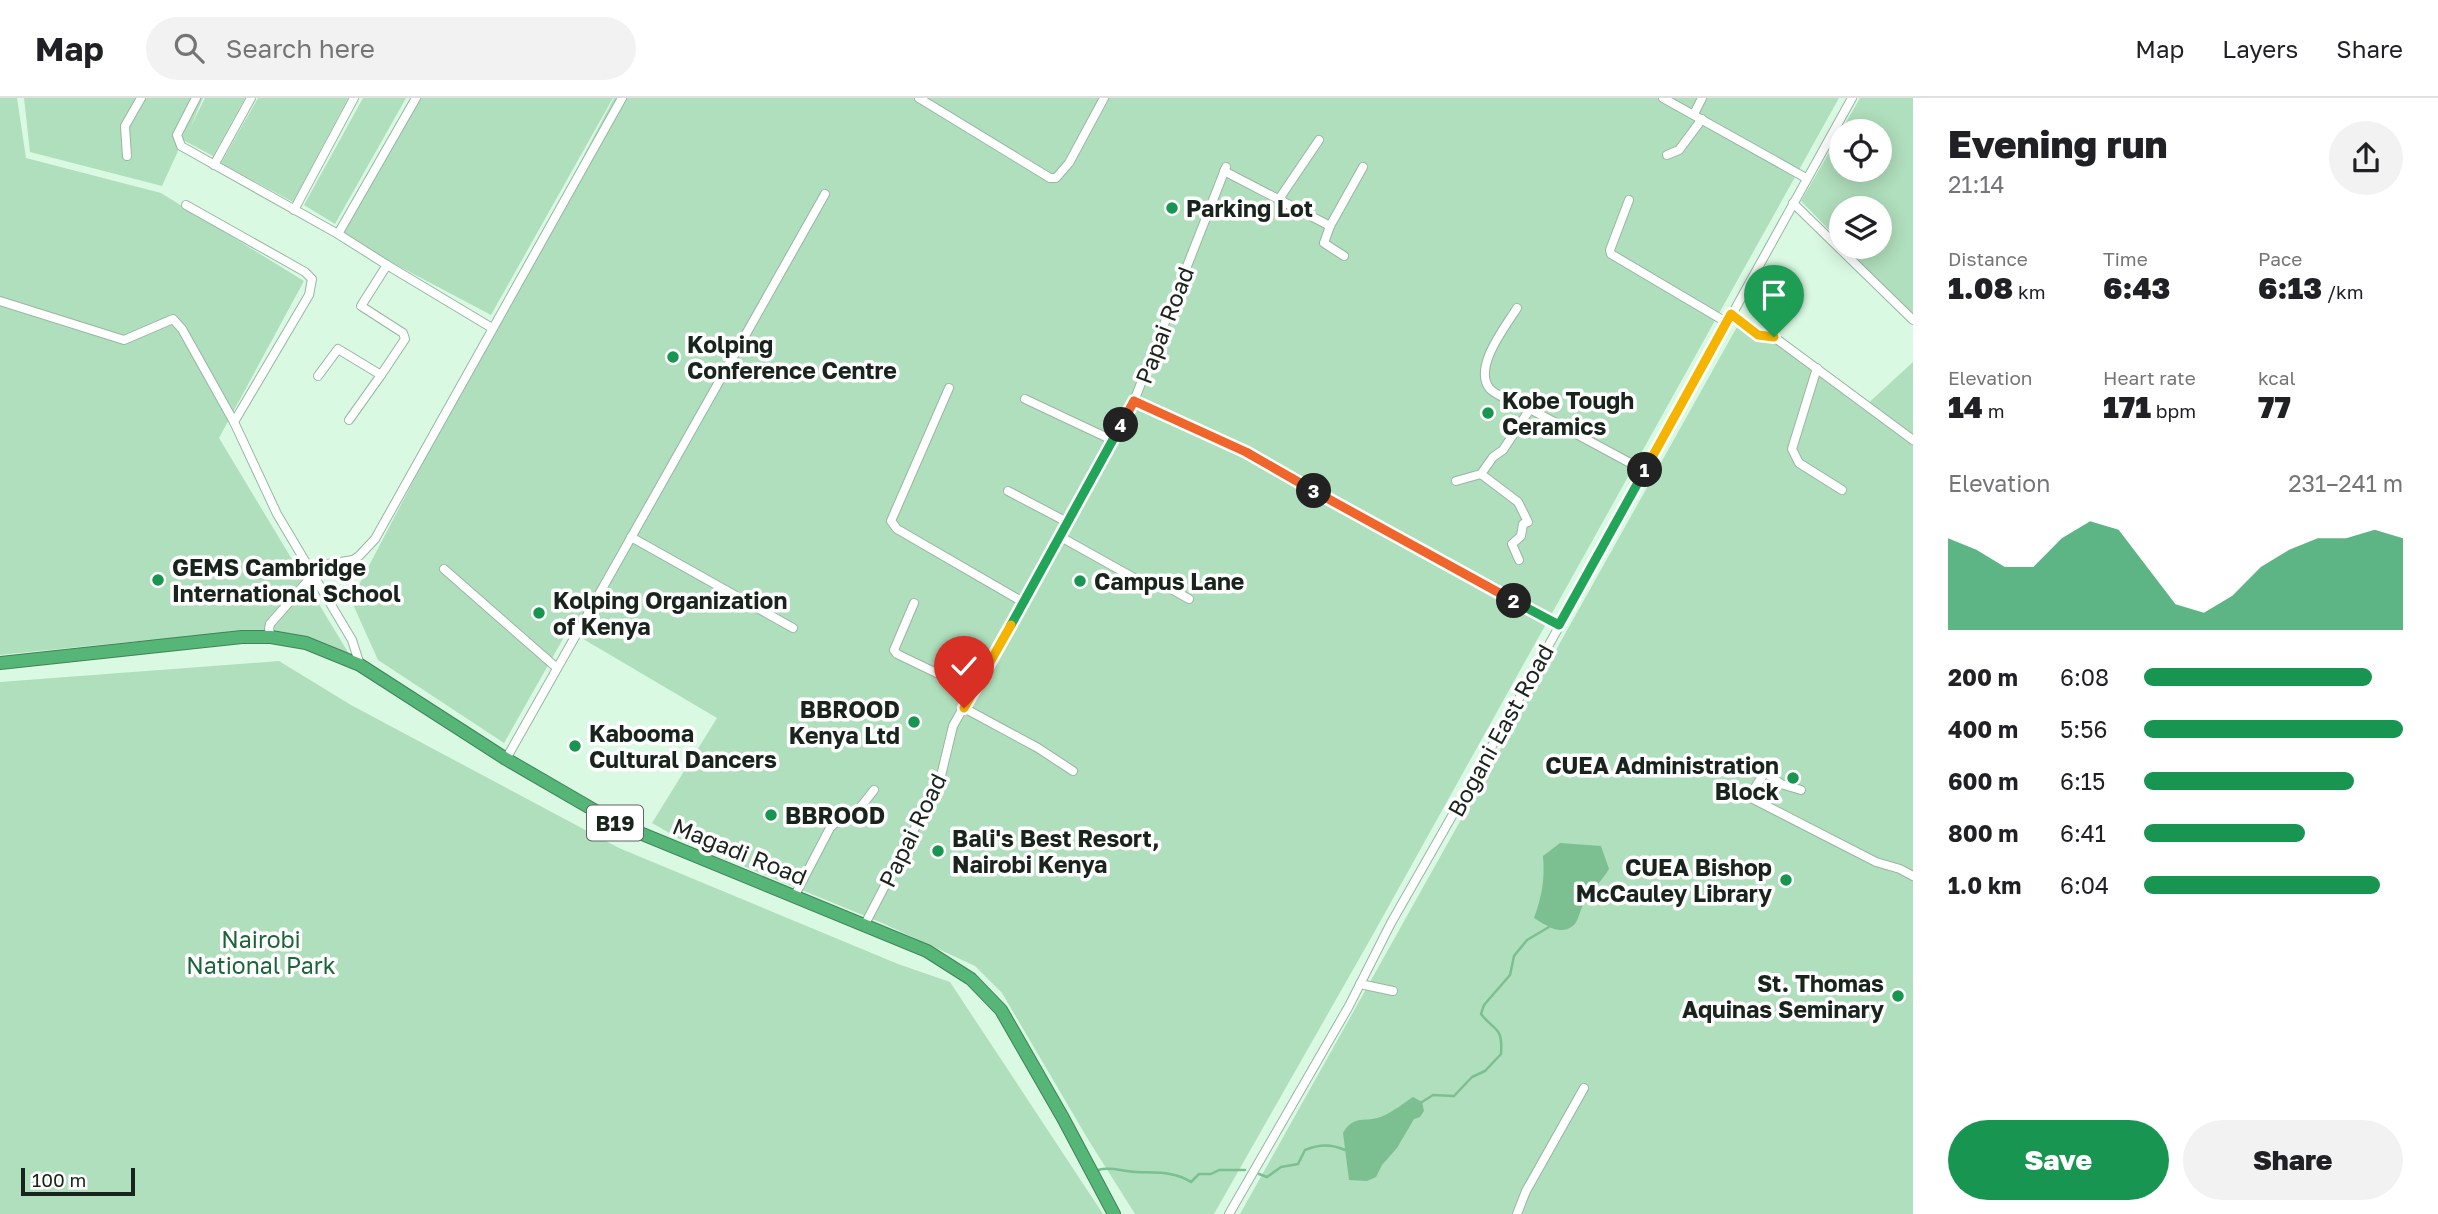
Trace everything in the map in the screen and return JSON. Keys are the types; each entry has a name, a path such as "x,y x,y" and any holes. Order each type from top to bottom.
{"highway":[{"name":"Magadi Road","path":"0,663 185,642 271,637 306,643 360,665 506,759 618,824 927,951 971,978 991,998 1012,1028 1114,1214"}],"street":[{"path":"127,156 125,126 141,98"},
{"path":"196,98 177,135 181,146 338,234 492,328"},
{"path":"214,165 251,98"},
{"path":"294,210 354,98"},
{"path":"338,234 416,98"},
{"path":"271,637 270,624 313,575 328,564 359,556 375,539 622,98"},
{"path":"919,98 1049,178 1056,178 1069,163 1104,98"},
{"path":"1663,98 1807,178"},
{"path":"1667,155 1679,150 1698,117 1702,98"},
{"name":"Bogani East Road","path":"1229,1214 1360,984 1391,923 1852,98"},
{"path":"1319,140 1279,199 1330,226"},
{"path":"1344,256 1324,243 1330,226 1363,167"},
{"name":"Papai Road","path":"864,926 940,780 950,733 1134,401 1225,169 1279,199"},
{"path":"506,759 825,194"},
{"path":"1629,200 1610,250 1612,256 1758,335 1774,337 1913,440"},
{"path":"1793,203 1913,320"},
{"path":"186,205 305,272 312,279 309,295 234,422"},
{"path":"349,420 405,337 360,306 387,265"},
{"path":"0,301 124,340 173,319 182,330 234,422 277,514 352,640 360,665"},
{"path":"1517,308 1490,352 1485,367 1487,383 1494,392 1645,471"},
{"path":"318,376 338,349 381,375"},
{"path":"1817,368 1792,449 1799,463 1842,490"},
{"path":"949,388 891,521 897,529 1023,602"},
{"path":"1025,399 1112,440"},
{"path":"1134,401 1246,452 1559,625"},
{"path":"1456,481 1481,474 1493,457 1503,450 1530,409"},
{"path":"1481,474 1518,502 1524,512 1528,522 1523,524 1521,536 1512,544 1519,559"},
{"path":"1008,491 1067,522"},
{"path":"1059,536 1136,579 1173,590 1189,599"},
{"path":"631,537 793,628"},
{"path":"444,569 557,668"},
{"path":"914,603 894,650 897,654 974,691"},
{"path":"964,708 1038,748 1073,771"},
{"path":"1801,790 1781,784 1765,772 1749,797 1876,862 1913,876"},
{"path":"795,895 831,828 838,820 859,809 874,790"},
{"path":"1360,984 1393,991"},
{"path":"1517,1214 1526,1191 1584,1088"}],"green space":[{"path":"0,98 17,98 26,158 161,193 304,281 219,438 349,654 290,633 138,641 0,655"},
{"path":"24,98 203,98 190,128 205,98 245,98 213,156 183,140 162,186 30,152"},
{"path":"258,98 348,98 293,202 221,163"},
{"path":"363,98 406,98 335,224 304,205"},
{"path":"417,98 613,98 491,315 338,234"},
{"path":"614,98 1839,98 1371,938 1214,1214 1135,1214 1002,993 975,966 882,923 685,842 652,823 717,718 568,630 504,743 378,660 351,600"},
{"path":"1860,98 1913,98 1913,317 1857,259 1892,259 1892,196 1829,196 1829,230 1801,201 1829,153 1829,182 1892,182 1892,119 1848,119"},
{"path":"1742,318 1863,408 1913,362 1913,1214 1240,1214"},
{"name":"Nairobi National Park","path":"279,661 351,705 619,848 898,964 950,982 1103,1214 0,1214 0,682"}],"shaded area":[{"path":"1560,843 1601,846 1609,869 1586,900 1575,923 1564,930 1553,929 1534,918 1542,887 1543,856"},
{"path":"1413,1097 1422,1102 1424,1111 1420,1117 1414,1119 1376,1177 1367,1181 1349,1180 1343,1133 1347,1127 1356,1121 1383,1116"}],"waterway":[{"path":"1422,1102 1433,1095 1454,1096 1472,1077 1485,1071 1501,1054 1501,1038 1481,1014 1484,1005 1510,975 1514,956 1527,940 1549,927"},
{"path":"1259,1174 1267,1177 1281,1167 1298,1164 1305,1150 1310,1148 1325,1145 1345,1150"},
{"path":"1098,1170 1165,1173 1191,1182 1199,1174 1211,1174 1219,1170 1245,1170"}],"place":[{"name":"Parking Lot","path":"1172,208"},
{"name":"Kolping Conference Centre","path":"673,357"},
{"name":"Kobe Tough Ceramics","path":"1488,413"},
{"name":"GEMS Cambridge International School","path":"158,580"},
{"name":"Campus Lane","path":"1080,581"},
{"name":"Kolping Organization of Kenya","path":"539,613"},
{"name":"BBROOD Kenya Ltd","path":"914,722"},
{"name":"Kabooma Cultural Dancers","path":"575,746"},
{"name":"CUEA Administration Block","path":"1793,778"},
{"name":"BBROOD","path":"771,815"},
{"name":"Bali's Best Resort, Nairobi Kenya","path":"938,851"},
{"name":"CUEA Bishop McCauley Library","path":"1786,880"},
{"name":"St. Thomas Aquinas Seminary","path":"1898,996"}],"route":[{"path":"964,708 1134,401 1246,452 1559,625 1731,314 1758,335 1774,337"}]}
